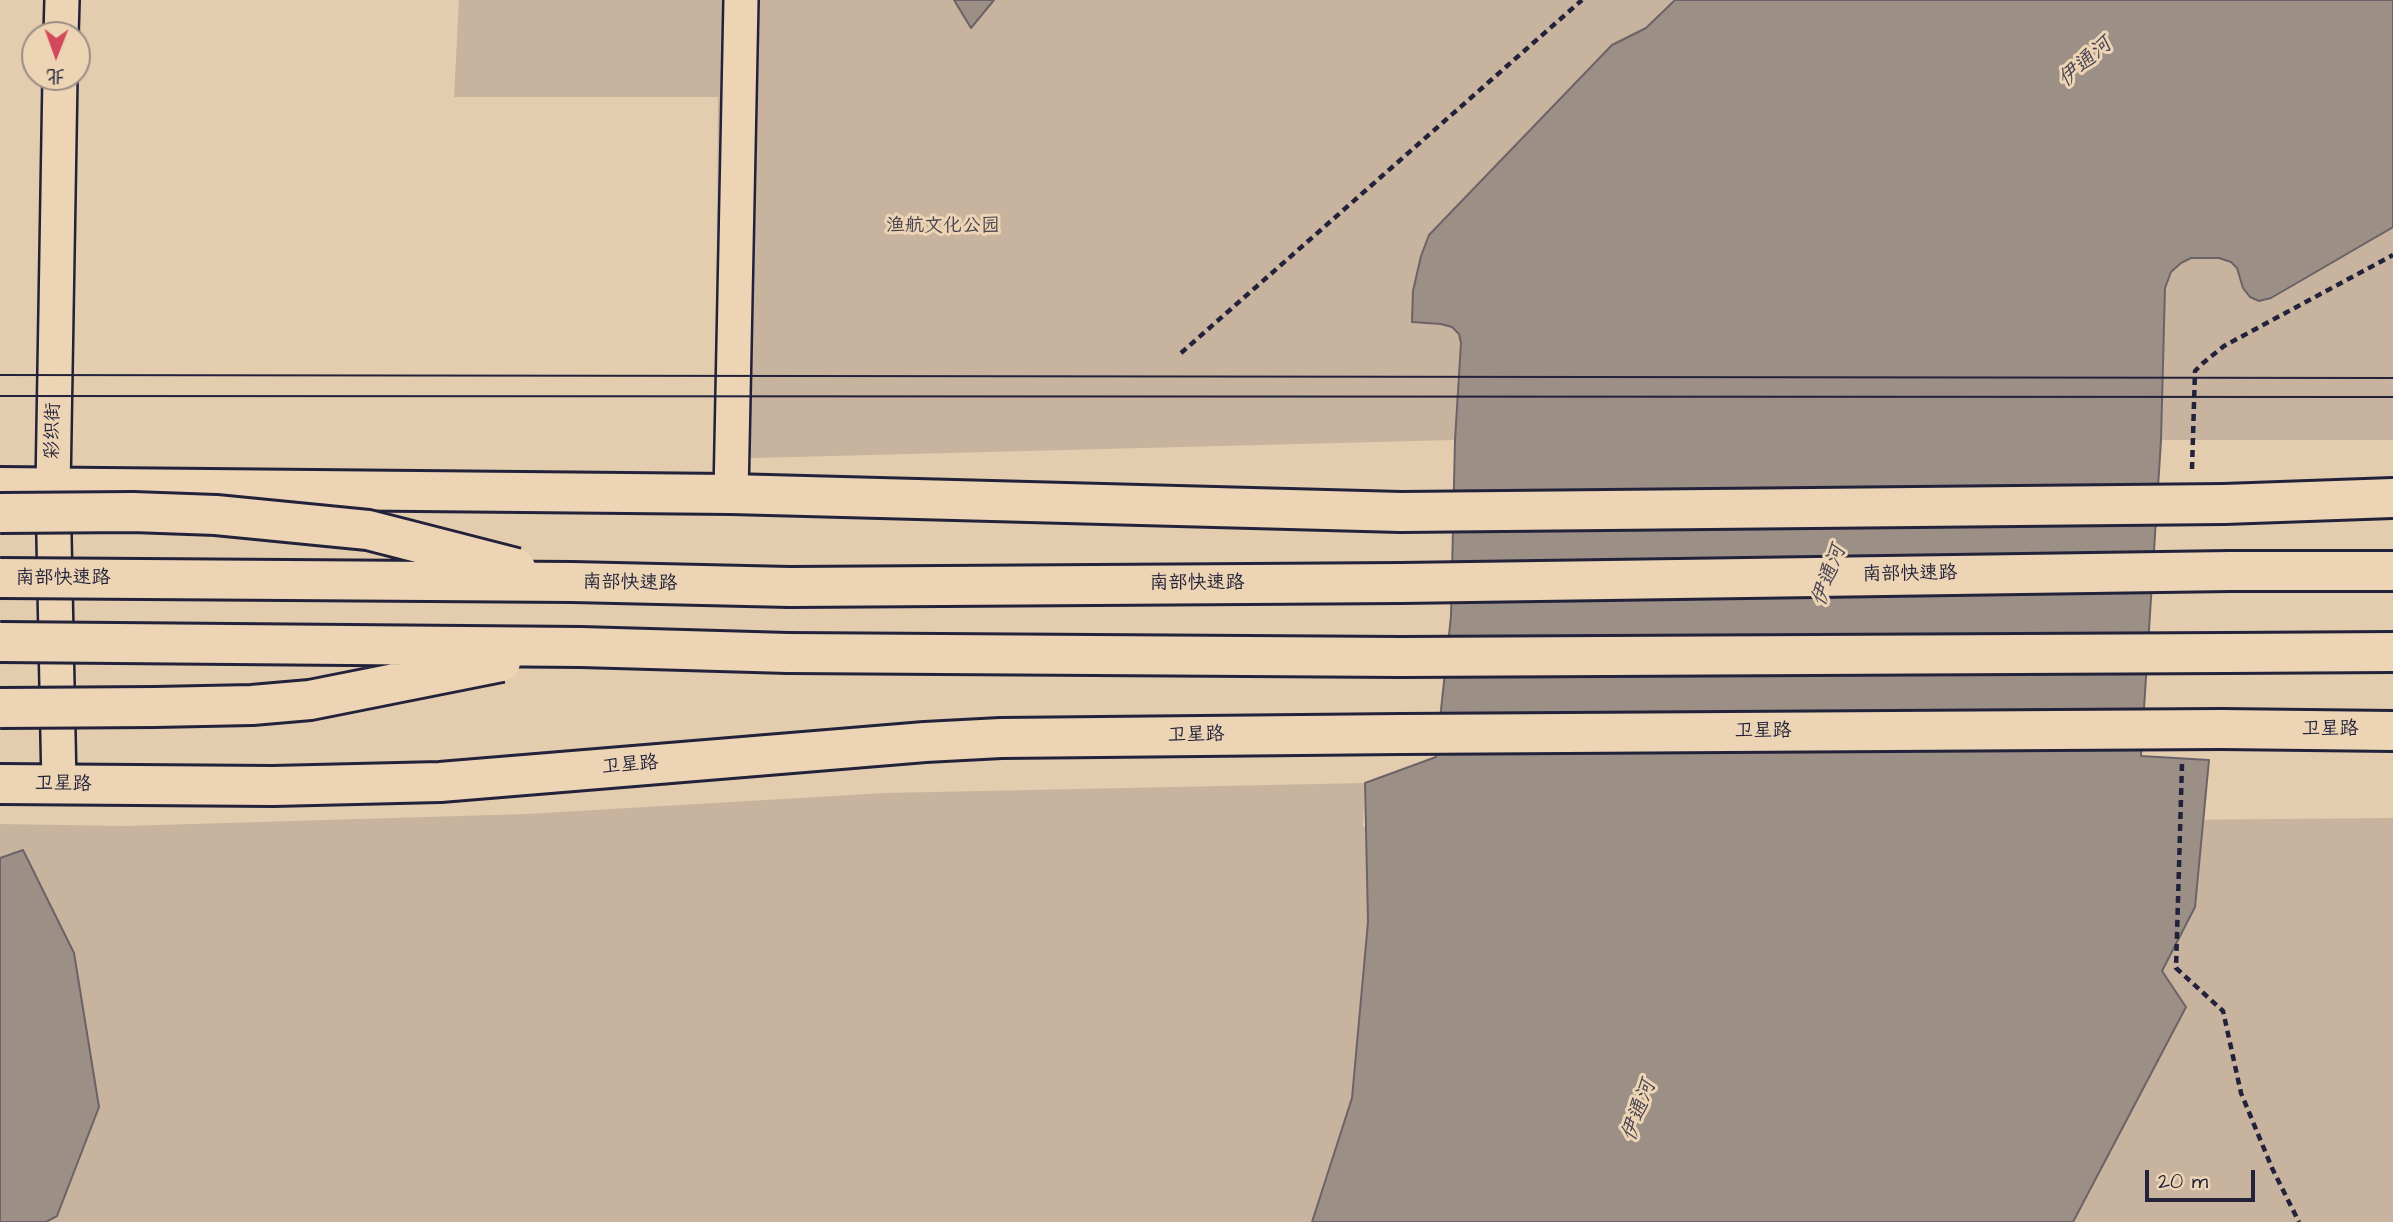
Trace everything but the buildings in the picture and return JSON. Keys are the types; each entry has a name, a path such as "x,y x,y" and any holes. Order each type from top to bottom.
{"main road":[{"path":"0,487 731,494 1401,512 2224,504 2393,498"},
{"path":"0,513 133,512 216,515 369,530 572,582"},
{"name":"南部快速路","path":"0,578 572,582 790,587 1401,583 2230,570 2393,571"},
{"path":"0,642 581,647 788,653 1400,657 2393,652"},
{"path":"0,708 238,705 310,700 581,647"},
{"name":"卫星路","path":"0,784 273,786 440,782 925,741 1001,738 2393,730"}],"street":[{"path":"61,21 62,0"},
{"path":"731,494 741,0"},
{"name":"彩织街","path":"59,786 53,488 60,91"}],"path":[{"path":"1181,353 1582,0"}],"green space":[{"name":"渔航文化公园","path":"459,0 1675,0 1646,28 1612,46 1429,235 1413,291 1413,322 1441,324 1452,327 1459,334 1461,343 1455,440 715,459 718,97 454,97"},
{"path":"2393,227 2393,440 2161,440 2165,288 2171,272 2180,263 2191,258 2219,258 2231,262 2237,268 2243,288 2259,301 2271,298"},
{"path":"1365,783 1363,827 2393,818 2393,1222 0,1222 0,824 125,826 526,814 885,793"}],"water":[{"path":"954,0 994,0 971,28"},
{"name":"伊通河","path":"1675,0 2393,0 2393,227 2271,298 2259,301 2250,297 2243,288 2237,268 2231,262 2219,258 2191,258 2181,263 2171,272 2165,288 2161,440 2141,756 2209,760 2195,907 2162,971 2186,1007 2073,1222 1312,1222 1352,1098 1368,922 1365,783 1436,757 1451,616 1455,440 1461,343 1459,334 1452,327 1412,322 1413,291 1421,256 1429,235 1612,45 1646,28"},
{"path":"23,850 74,953 99,1107 57,1216 46,1222 0,1222 0,858"}],"tram line":[{"path":"0,375 2393,378"},
{"path":"0,396 2393,397"}]}
